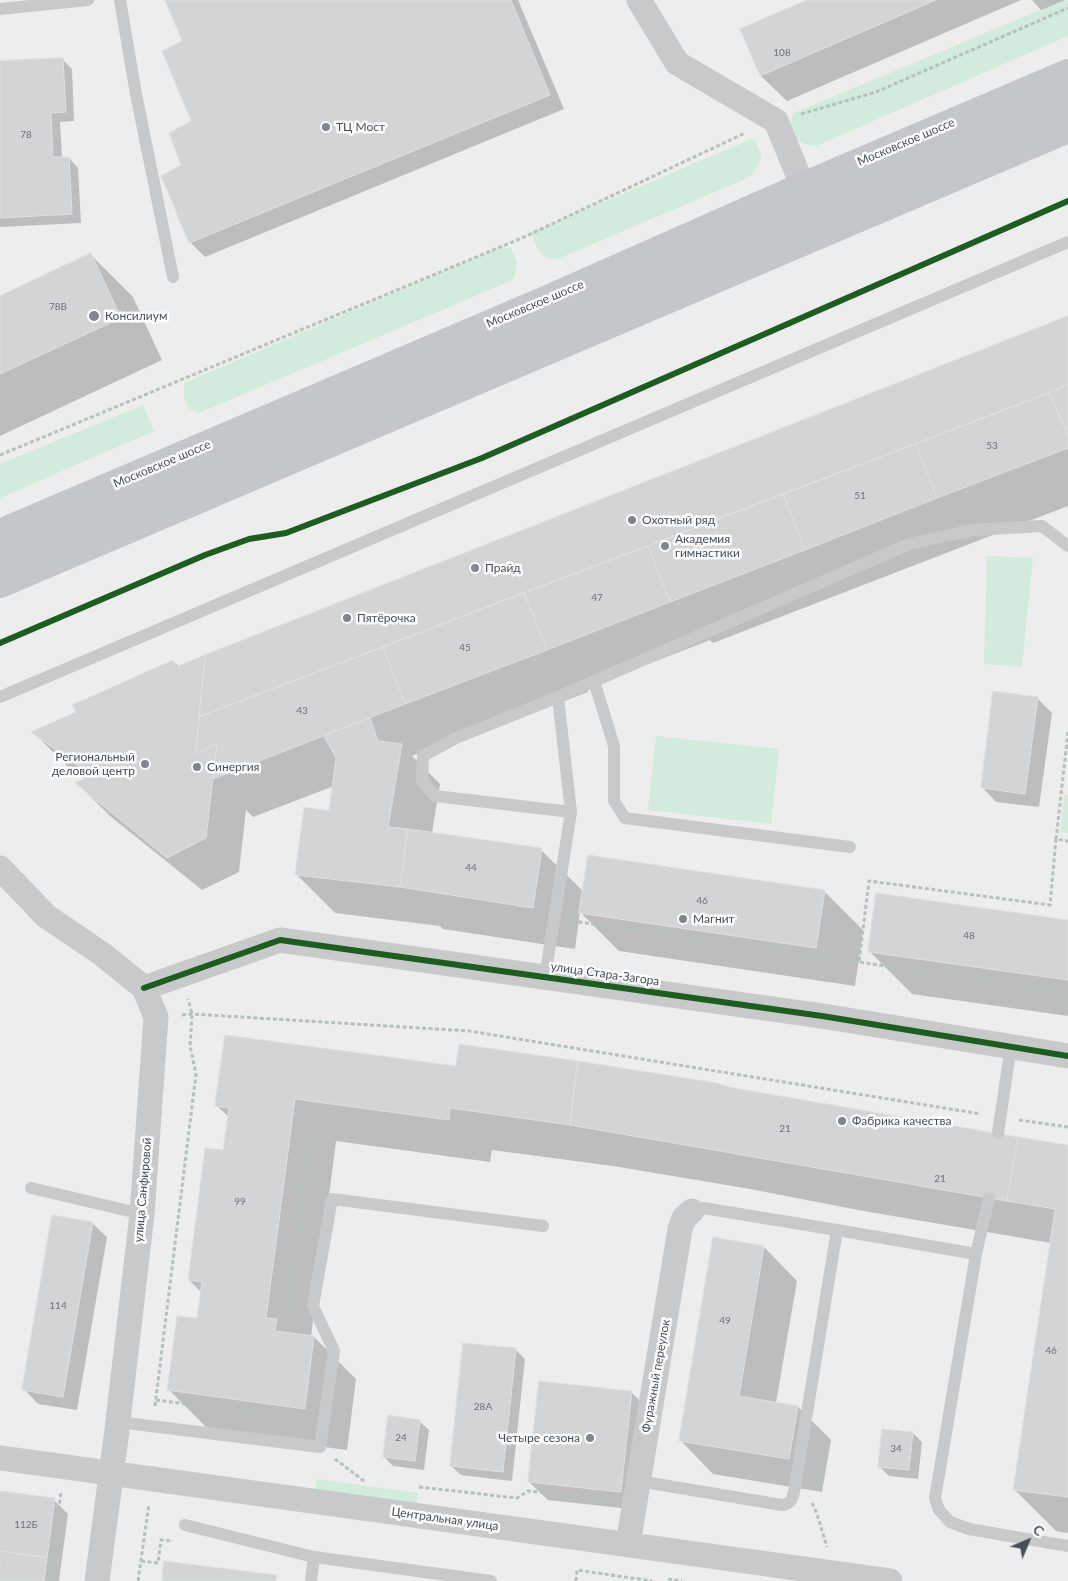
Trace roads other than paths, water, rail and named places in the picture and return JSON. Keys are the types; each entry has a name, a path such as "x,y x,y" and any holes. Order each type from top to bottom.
{"main road":[{"name":"Московское шоссе","path":"0,533 548,299 803,186 1068,73"},
{"name":"Московское шоссе","path":"0,560 1068,102"},
{"path":"0,584 1068,129"}],"street":[{"path":"642,1 677,63 776,122 813,211"},
{"name":"улица Санфировой","path":"0,868 46,916 102,954 144,988 156,1017 142,1214 112,1472 97,1581"},
{"name":"улица Стара-Загора","path":"144,988 280,940 822,1016 1068,1056"},
{"name":"Фуражный переулок","path":"628,1544 680,1229 684,1218 692,1211"},
{"name":"Центральная улица","path":"0,1458 890,1581"}],"lane":[{"path":"0,9 88,0"},
{"path":"120,0 136,94 173,277"},
{"path":"0,697 1068,242"},
{"path":"571,812 435,796 422,781 423,756 456,738 558,697 909,544 973,530 1042,526 1068,546"},
{"path":"594,681 614,746 614,801 625,818 850,848"},
{"path":"545,976 571,812 558,697"},
{"path":"998,1133 1011,1046"},
{"path":"31,1188 142,1214"},
{"path":"989,1198 976,1254 935,1498 939,1510 950,1522 968,1529 1068,1546"},
{"path":"118,1422 320,1447 334,1351 313,1306 332,1199 543,1226"},
{"path":"692,1211 703,1208 976,1254"},
{"path":"636,1492 782,1505 788,1504 792,1500 799,1487 837,1230"},
{"path":"185,1524 314,1557 492,1581"},
{"path":"311,1581 314,1557"}],"place":[{"name":"ТЦ Мост","path":"326,127"},
{"name":"Консилиум","path":"94,316"},
{"name":"Охотный ряд","path":"632,520"},
{"name":"Академия гимнастики","path":"665,546"},
{"name":"Прайд","path":"475,568"},
{"name":"Пятёрочка","path":"347,618"},
{"name":"Региональный деловой центр","path":"145,764"},
{"name":"Синергия","path":"197,767"},
{"name":"Магнит","path":"683,919"},
{"name":"Фабрика качества","path":"842,1121"},
{"name":"Четыре сезона","path":"590,1438"}]}
